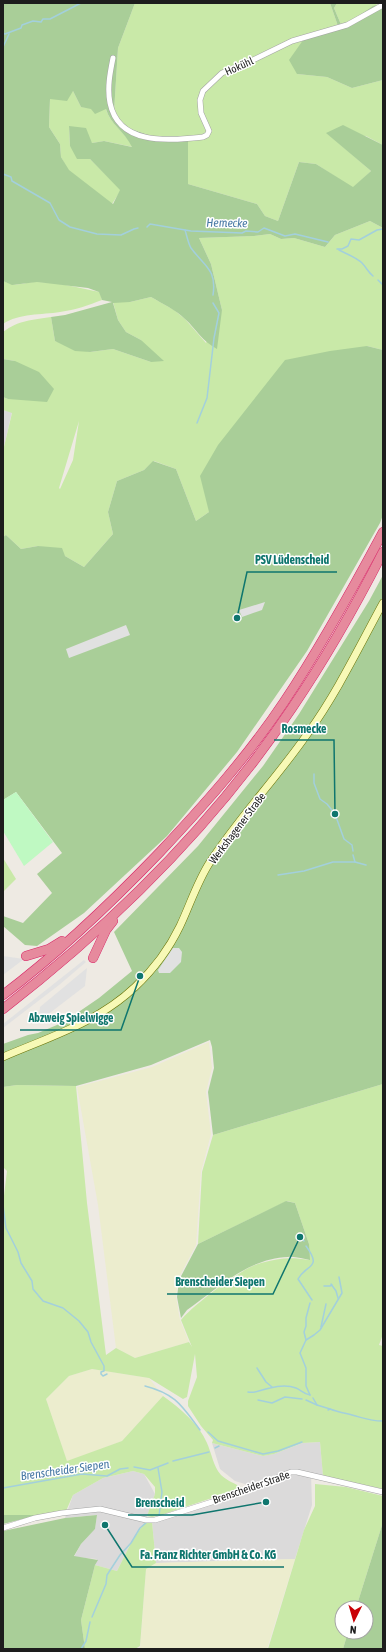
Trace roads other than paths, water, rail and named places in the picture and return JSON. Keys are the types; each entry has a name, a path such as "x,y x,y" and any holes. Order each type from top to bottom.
{"highway":[{"path":"3,995 32,973 120,894 182,828 243,758 283,703 320,644 355,585 383,532"},
{"path":"3,1009 39,981 127,903 185,844 247,770 292,709 331,648 383,552"},
{"path":"93,958 106,930 127,903"},
{"path":"26,956 49,949 63,941 76,930 88,924"}],"main road":[{"name":"Werkshagener Straße","path":"3,1056 92,1019 124,997 151,971 172,941 209,864 224,842 294,753 322,713 383,604"}],"street":[{"name":"Hokühl","path":"112,58 109,84 110,102 114,114 125,128 135,135 150,139 203,137 207,135 209,131 200,108 200,96 222,73 292,41 347,25 383,5"},
{"name":"Brenscheider Straße","path":"3,1528 35,1518 62,1513 100,1510 146,1520 155,1520 194,1506 234,1495 290,1472 297,1472 383,1492"}],"waterway":[{"path":"3,33 5,34 21,28 22,25 33,21 41,22 43,19 50,19 81,3"},
{"path":"3,47 9,34"},
{"name":"Hemecke","path":"3,174 11,177 12,181 50,203 59,220 70,227 97,234 121,235 138,228"},
{"name":"Hemecke","path":"147,227 150,224 191,231 242,233 246,231 258,232 264,228 285,236 295,234 328,242"},
{"name":"Hemecke","path":"337,249 342,249 348,246 351,239 359,240 377,230 383,229"},
{"path":"185,230 191,248 211,273 214,286 213,295"},
{"path":"339,250 360,261 373,276"},
{"path":"378,280 383,285"},
{"path":"197,423 207,398 214,338 219,313 213,303"},
{"path":"314,774 314,783 320,799 327,804 335,814 344,839 352,845 353,851"},
{"path":"353,855 355,862 366,865"},
{"path":"278,875 304,871 333,862 355,862"},
{"path":"3,1205 6,1228 18,1252 21,1263 32,1281 33,1289 43,1301 63,1308 79,1321 88,1332 91,1342 104,1366 104,1371 101,1372 101,1374 103,1376 107,1374"},
{"name":"Brenscheider Siepen","path":"300,1237 304,1241"},
{"name":"Brenscheider Siepen","path":"306,1246 311,1253 313,1263 301,1274 298,1279 312,1300"},
{"path":"306,1340 320,1330 342,1293 339,1277"},
{"path":"331,1284 336,1291 338,1298"},
{"path":"324,1286 332,1285"},
{"name":"Brenscheider Siepen","path":"310,1303 304,1332 306,1340 300,1353 306,1368 306,1386 310,1395"},
{"path":"321,1327 326,1304"},
{"path":"257,1368 266,1382 272,1387"},
{"path":"145,1386 156,1389 171,1397 183,1408 200,1430"},
{"path":"248,1392 286,1386 296,1388 310,1395"},
{"path":"258,1400 272,1403 285,1397 302,1399"},
{"path":"313,1398 317,1405 330,1409"},
{"path":"306,1400 317,1405"},
{"name":"Brenscheider Siepen","path":"328,1410 330,1409 370,1420 383,1421"},
{"name":"Brenscheider Siepen","path":"208,1432 218,1441 263,1454 278,1451 302,1442"},
{"name":"Brenscheider Siepen","path":"215,1448 219,1446"},
{"name":"Brenscheider Siepen","path":"173,1461 209,1452"},
{"name":"Brenscheider Siepen","path":"134,1467 150,1470 168,1463"},
{"name":"Brenscheider Siepen","path":"3,1488 82,1474 107,1476 120,1469 128,1468"},
{"path":"158,1468 162,1492 159,1516"},
{"path":"92,1617 106,1584 107,1575 120,1555 131,1543 140,1528 147,1522"},
{"path":"81,1649 86,1641 90,1622"}],"place":[{"name":"PSV Lüdenscheid","path":"237,618"},
{"name":"Rosmecke","path":"335,814"},
{"name":"Abzweig Spielwigge","path":"140,976"},
{"name":"Brenscheider Siepen","path":"300,1237"},
{"name":"Brenscheid","path":"266,1502"},
{"name":"Fa. Franz Richter GmbH & Co. KG","path":"105,1525"}]}
